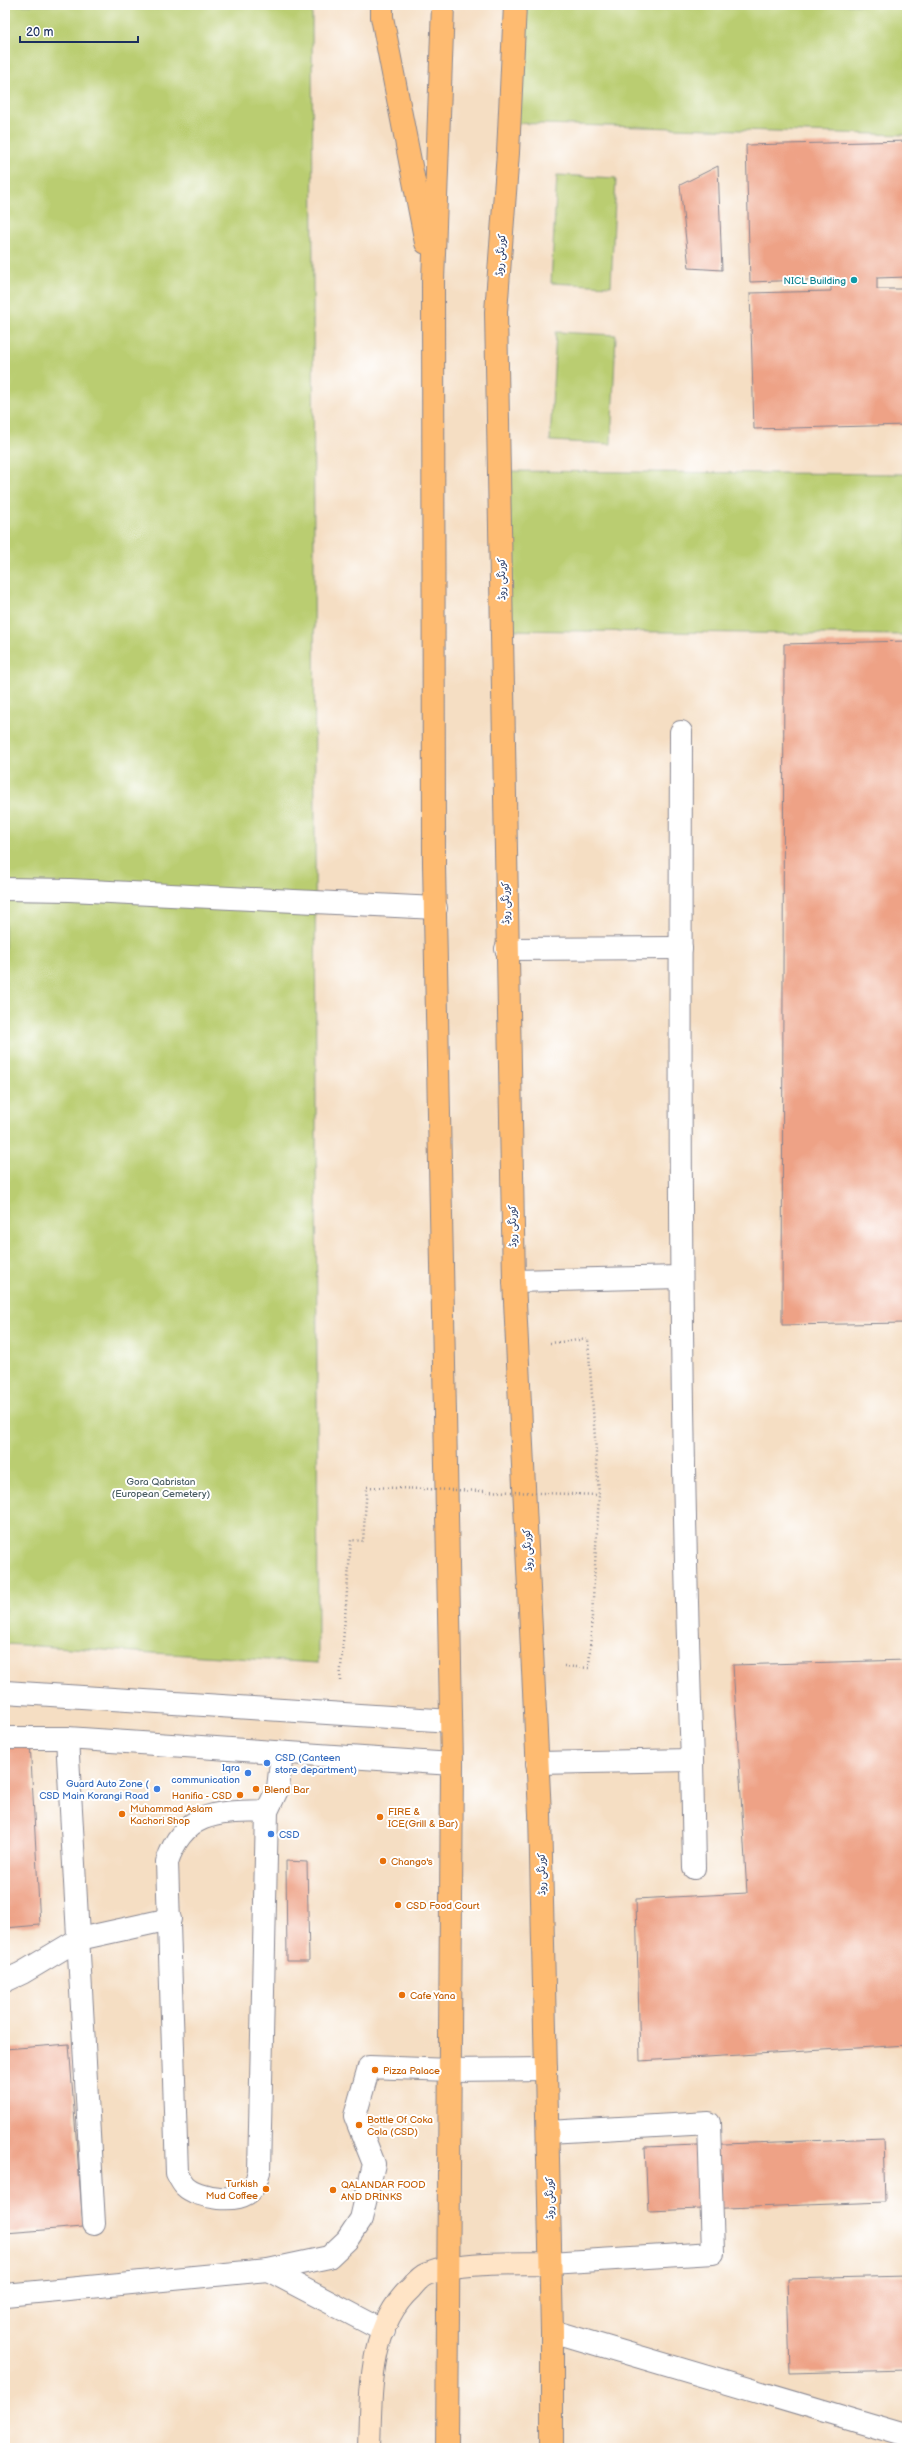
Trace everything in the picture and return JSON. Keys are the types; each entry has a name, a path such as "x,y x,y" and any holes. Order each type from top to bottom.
{"main road":[{"path":"382,5 382,17 433,281"},
{"path":"443,5 433,281 436,908 452,1764 447,2268 447,2448"},
{"name":"کورنگی روڈ","path":"515,5 508,153 496,312 500,471 506,949 514,1281 537,1763 548,2132 552,2331 552,2448"}],"street":[{"path":"681,732 681,1277 687,1634 692,1760 694,1868"},
{"path":"5,889 70,890 436,908"},
{"path":"506,949 681,948"},
{"path":"514,1281 681,1277"},
{"path":"5,1692 451,1721"},
{"path":"5,1738 67,1738 452,1764"},
{"path":"67,1738 94,2224"},
{"path":"267,1811 225,1812 201,1819 184,1830 174,1844 167,1862 170,1919 176,2173 186,2187 200,2194 223,2199 241,2196 252,2190 259,2172 267,1811 278,1788 282,1752"},
{"path":"537,1763 692,1760"},
{"path":"5,1981 22,1973 79,1939 170,1919"},
{"path":"5,2295 268,2270 329,2257 347,2240 361,2219 374,2164 355,2116 369,2067 450,2070 546,2069"},
{"path":"369,2448 372,2378 384,2331 404,2294 425,2274 447,2268 713,2253 709,2123 548,2132"},
{"path":"268,2270 384,2331"},
{"path":"552,2331 907,2436"}],"path":[{"path":"517,1346 588,1339 599,1495 589,1668"},
{"path":"341,1671 351,1540 363,1541 366,1488 599,1495"}],"green space":[{"name":"Gora Qabristan (European Cemetery)","path":"5,5 312,5 318,1663 5,1644"},
{"path":"519,5 907,5 907,135 509,123"},
{"path":"557,175 616,178 611,286 551,283"},
{"path":"556,332 616,335 611,444 550,441"},
{"path":"500,471 907,474 907,635 502,630"}],"building":[{"name":"NICL Building","path":"907,141 907,277 877,278 877,289 907,289 907,425 754,429 750,293 831,291 831,279 750,282 746,145"},
{"path":"718,166 722,270 689,268 680,185"},
{"path":"907,641 907,1323 782,1325 784,644"},
{"path":"907,1660 907,2045 640,2061 636,1899 747,1893 733,1665"},
{"path":"30,1741 40,1925 5,1928 5,1743"},
{"path":"286,1861 307,1862 309,1961 287,1961"},
{"path":"69,2044 83,2227 5,2233 5,2049"},
{"path":"883,2138 885,2202 648,2211 645,2147"},
{"path":"907,2276 907,2370 790,2373 787,2279"}],"place":[{"name":"NICL Building","path":"854,280"},
{"name":"CSD (Canteen store department)","path":"267,1763"},
{"name":"Iqra communication","path":"248,1773"},
{"name":"Guard Auto Zone ( CSD Main Korangi Road","path":"157,1789"},
{"name":"Blend Bar","path":"256,1789"},
{"name":"Hanifia - CSD","path":"240,1795"},
{"name":"Muhammad Aslam Kachori Shop","path":"122,1814"},
{"name":"FIRE & ICE(Grill & Bar)","path":"380,1817"},
{"name":"CSD","path":"271,1834"},
{"name":"Chango's","path":"383,1861"},
{"name":"CSD Food Court","path":"398,1905"},
{"name":"Cafe Yana","path":"402,1995"},
{"name":"Pizza Palace","path":"375,2070"},
{"name":"Bottle Of Coka Cola (CSD)","path":"359,2125"},
{"name":"Turkish Mud Coffee","path":"266,2189"},
{"name":"QALANDAR FOOD AND DRINKS","path":"333,2190"}]}
